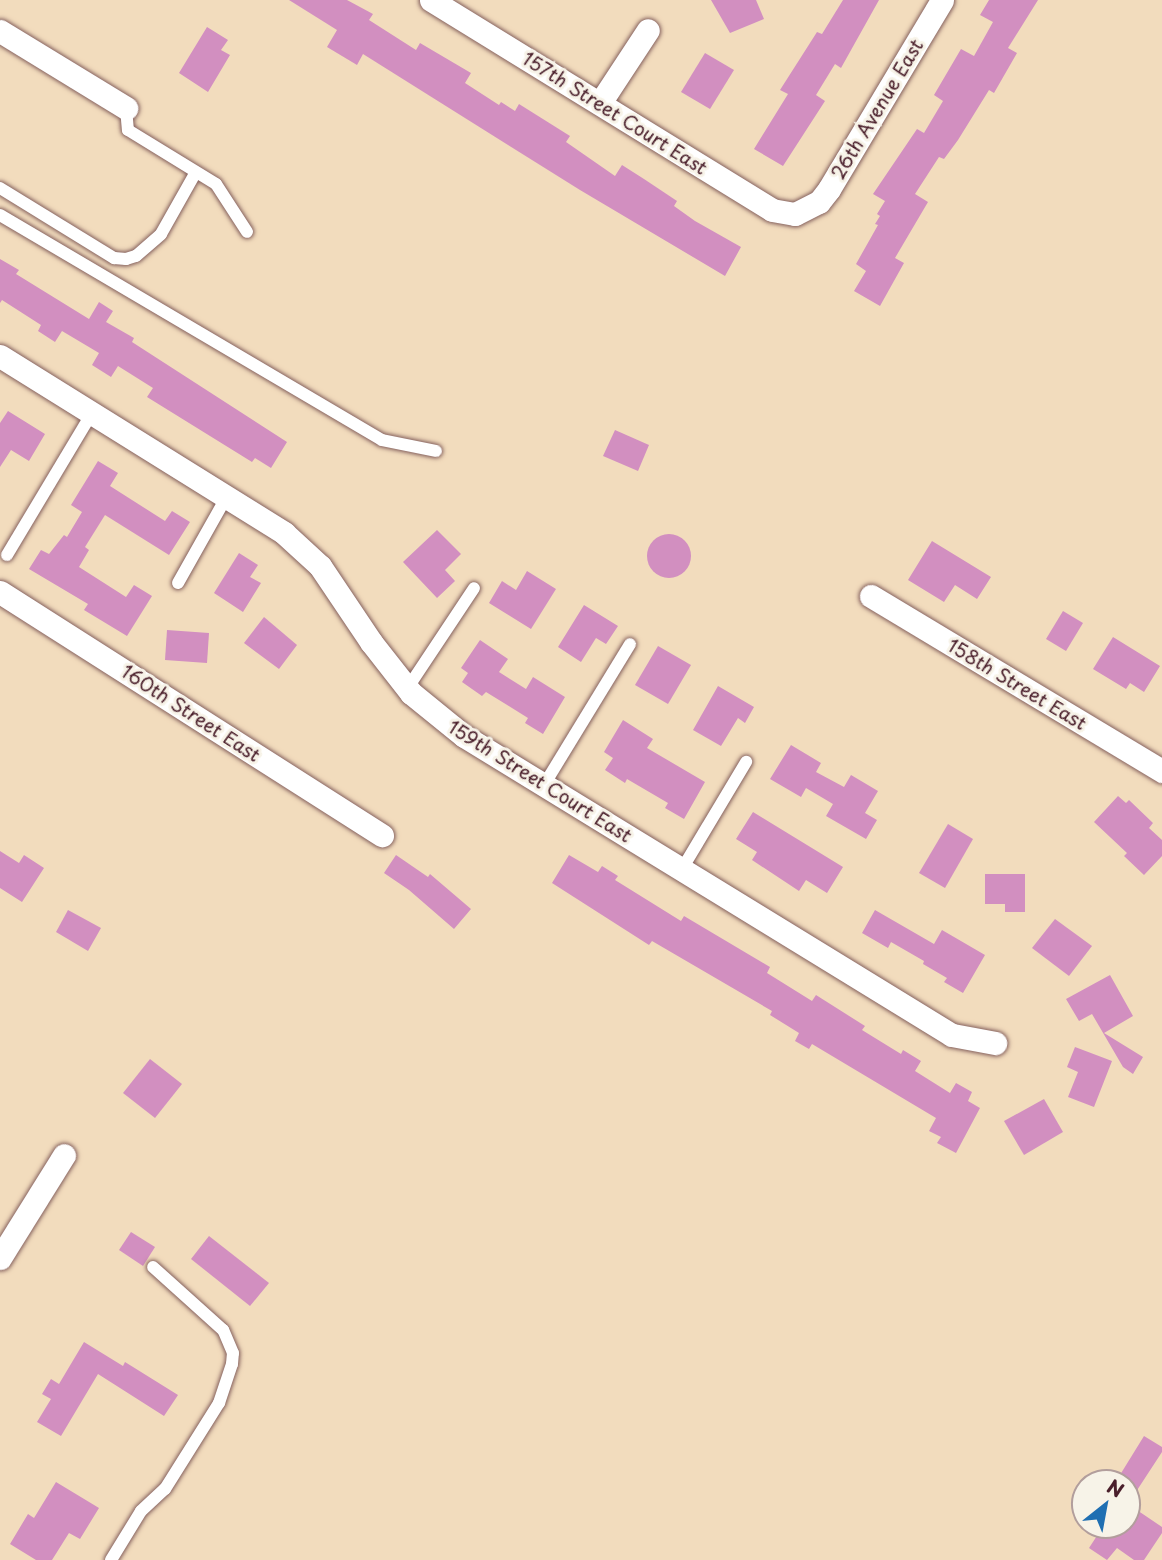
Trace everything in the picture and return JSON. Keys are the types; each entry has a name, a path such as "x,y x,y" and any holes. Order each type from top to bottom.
{"street":[{"name":"157th Street Court East","path":"430,0 772,210 795,214 803,211"},
{"name":"26th Avenue East","path":"803,211 819,202 829,188 942,0"},
{"path":"600,103 648,30"},
{"path":"0,31 126,107"},
{"name":"159th Street Court East","path":"0,356 284,533 320,566 407,689 464,736 952,1035 995,1043"},
{"name":"160th Street East","path":"0,592 382,835"},
{"name":"158th Street East","path":"871,596 1162,771"},
{"path":"0,1258 64,1156"}],"lane":[{"path":"126,107 128,130 216,184 247,232"},
{"path":"0,188 114,258 126,259 136,256 161,234 196,172"},
{"path":"0,215 382,440 436,451"},
{"path":"7,555 92,413"},
{"path":"178,583 227,496"},
{"path":"407,689 474,588"},
{"path":"544,785 630,644"},
{"path":"682,869 746,762"},
{"path":"111,1560 141,1511 165,1489 219,1403 232,1364 233,1353 223,1330 153,1267"}],"building":[{"path":"289,0 347,0 373,14 369,20 416,50 420,43 471,73 465,83 499,105 501,102 515,111 519,104 570,136 566,142 615,176 622,165 677,201 674,206 695,221 741,247 725,276 580,190 363,54 357,65 327,47 337,30"},
{"path":"711,0 756,0 764,19 730,33"},
{"path":"843,0 879,0 841,68 835,64 816,95 825,101 783,166 754,149 788,94 780,90 817,32 822,34"},
{"path":"989,0 1038,0 1008,48 1017,53 994,93 989,90 958,140 944,159 939,157 915,194 928,202 895,258 904,263 880,306 854,291 866,271 856,264 878,225 875,224 880,216 877,214 885,201 873,194 917,129 924,133 943,101 934,95 961,49 974,56 993,22 980,15"},
{"path":"207,27 228,40 221,50 230,55 208,92 179,73"},
{"path":"705,53 734,70 710,109 681,92"},
{"path":"0,259 19,270 16,274 89,319 99,302 113,311 106,322 134,338 132,342 287,442 271,468 255,458 252,462 147,397 153,388 118,366 111,377 92,365 99,353 62,331 55,342 38,331 41,325 2,300 0,303"},
{"path":"8,411 45,434 29,461 11,450 0,467 0,423"},
{"path":"615,430 649,445 638,471 603,456"},
{"path":"98,461 118,473 110,486 165,521 172,511 190,522 169,555 105,515 85,547 89,550 79,567 126,597 134,585 152,596 127,636 84,610 88,604 29,569 41,550 49,554 64,535 67,537 82,512 71,505"},
{"path":"437,530 461,554 445,570 455,581 437,598 403,562"},
{"path":"669,534 685,540 691,556 685,572 669,578 653,572 647,556 653,540"},
{"path":"932,541 991,577 977,599 955,585 944,602 908,580"},
{"path":"239,553 258,565 250,577 261,583 243,612 214,593"},
{"path":"527,571 556,589 531,629 489,603 502,581 516,590"},
{"path":"584,605 618,626 606,644 596,638 581,662 558,647"},
{"path":"1063,611 1083,623 1066,651 1046,639"},
{"path":"264,617 297,645 279,669 244,643"},
{"path":"167,630 209,633 207,663 165,660"},
{"path":"1113,637 1160,666 1144,692 1130,683 1126,689 1093,669"},
{"path":"480,640 508,659 499,672 526,689 533,677 565,697 543,734 525,723 528,718 486,692 482,696 462,682 468,673 461,668"},
{"path":"658,646 691,665 668,704 635,685"},
{"path":"718,686 754,707 745,723 738,718 721,746 693,730"},
{"path":"623,720 653,739 647,748 705,782 684,819 665,808 668,803 627,779 625,783 605,770 613,758 604,752"},
{"path":"791,745 821,763 816,772 844,787 851,775 878,791 865,813 877,820 866,839 826,816 833,804 806,788 801,797 770,779"},
{"path":"1118,796 1126,803 1129,800 1153,823 1149,828 1162,840 1162,856 1144,875 1124,856 1127,853 1094,822"},
{"path":"753,812 843,867 827,893 806,880 799,891 752,860 757,852 736,839"},
{"path":"948,824 973,839 945,888 919,873"},
{"path":"0,851 19,863 24,855 44,868 22,902 0,888"},
{"path":"396,855 428,877 430,874 471,909 454,929 409,890 384,873"},
{"path":"569,855 598,872 602,866 618,876 615,880 681,921 684,916 770,967 767,973 812,1001 816,995 865,1026 862,1030 901,1054 903,1050 921,1061 915,1071 950,1093 956,1083 972,1092 968,1101 980,1108 956,1153 937,1143 941,1137 929,1131 936,1118 812,1044 809,1049 795,1041 799,1033 770,1015 772,1011 652,941 649,945 552,883"},
{"path":"985,874 1025,874 1025,912 1005,912 1005,904 985,904"},
{"path":"68,910 101,928 88,951 56,932"},
{"path":"875,910 934,944 942,930 985,955 963,993 944,982 947,978 923,964 924,961 891,942 888,948 862,933"},
{"path":"1055,919 1092,946 1069,976 1032,948"},
{"path":"1110,975 1133,1016 1104,1033 1143,1057 1133,1074 1123,1067 1092,1014 1079,1021 1066,999"},
{"path":"1075,1047 1112,1061 1094,1107 1068,1097 1078,1072 1067,1067"},
{"path":"150,1059 182,1084 155,1118 123,1093"},
{"path":"1044,1099 1063,1132 1024,1155 1004,1121"},
{"path":"131,1232 155,1247 143,1266 119,1250"},
{"path":"209,1236 269,1283 250,1306 191,1259"},
{"path":"84,1342 123,1366 125,1362 178,1395 164,1416 98,1374 61,1436 37,1422 51,1399 42,1394 51,1379 59,1384"},
{"path":"1144,1436 1162,1447 1162,1452 1141,1484 1141,1469 1124,1469"},
{"path":"56,1482 99,1508 80,1539 69,1533 52,1560 36,1560 10,1544 28,1514 34,1518"},
{"path":"1141,1513 1162,1527 1162,1533 1144,1560 1134,1560 1117,1548 1107,1560 1089,1548 1095,1539 1141,1539"}]}
